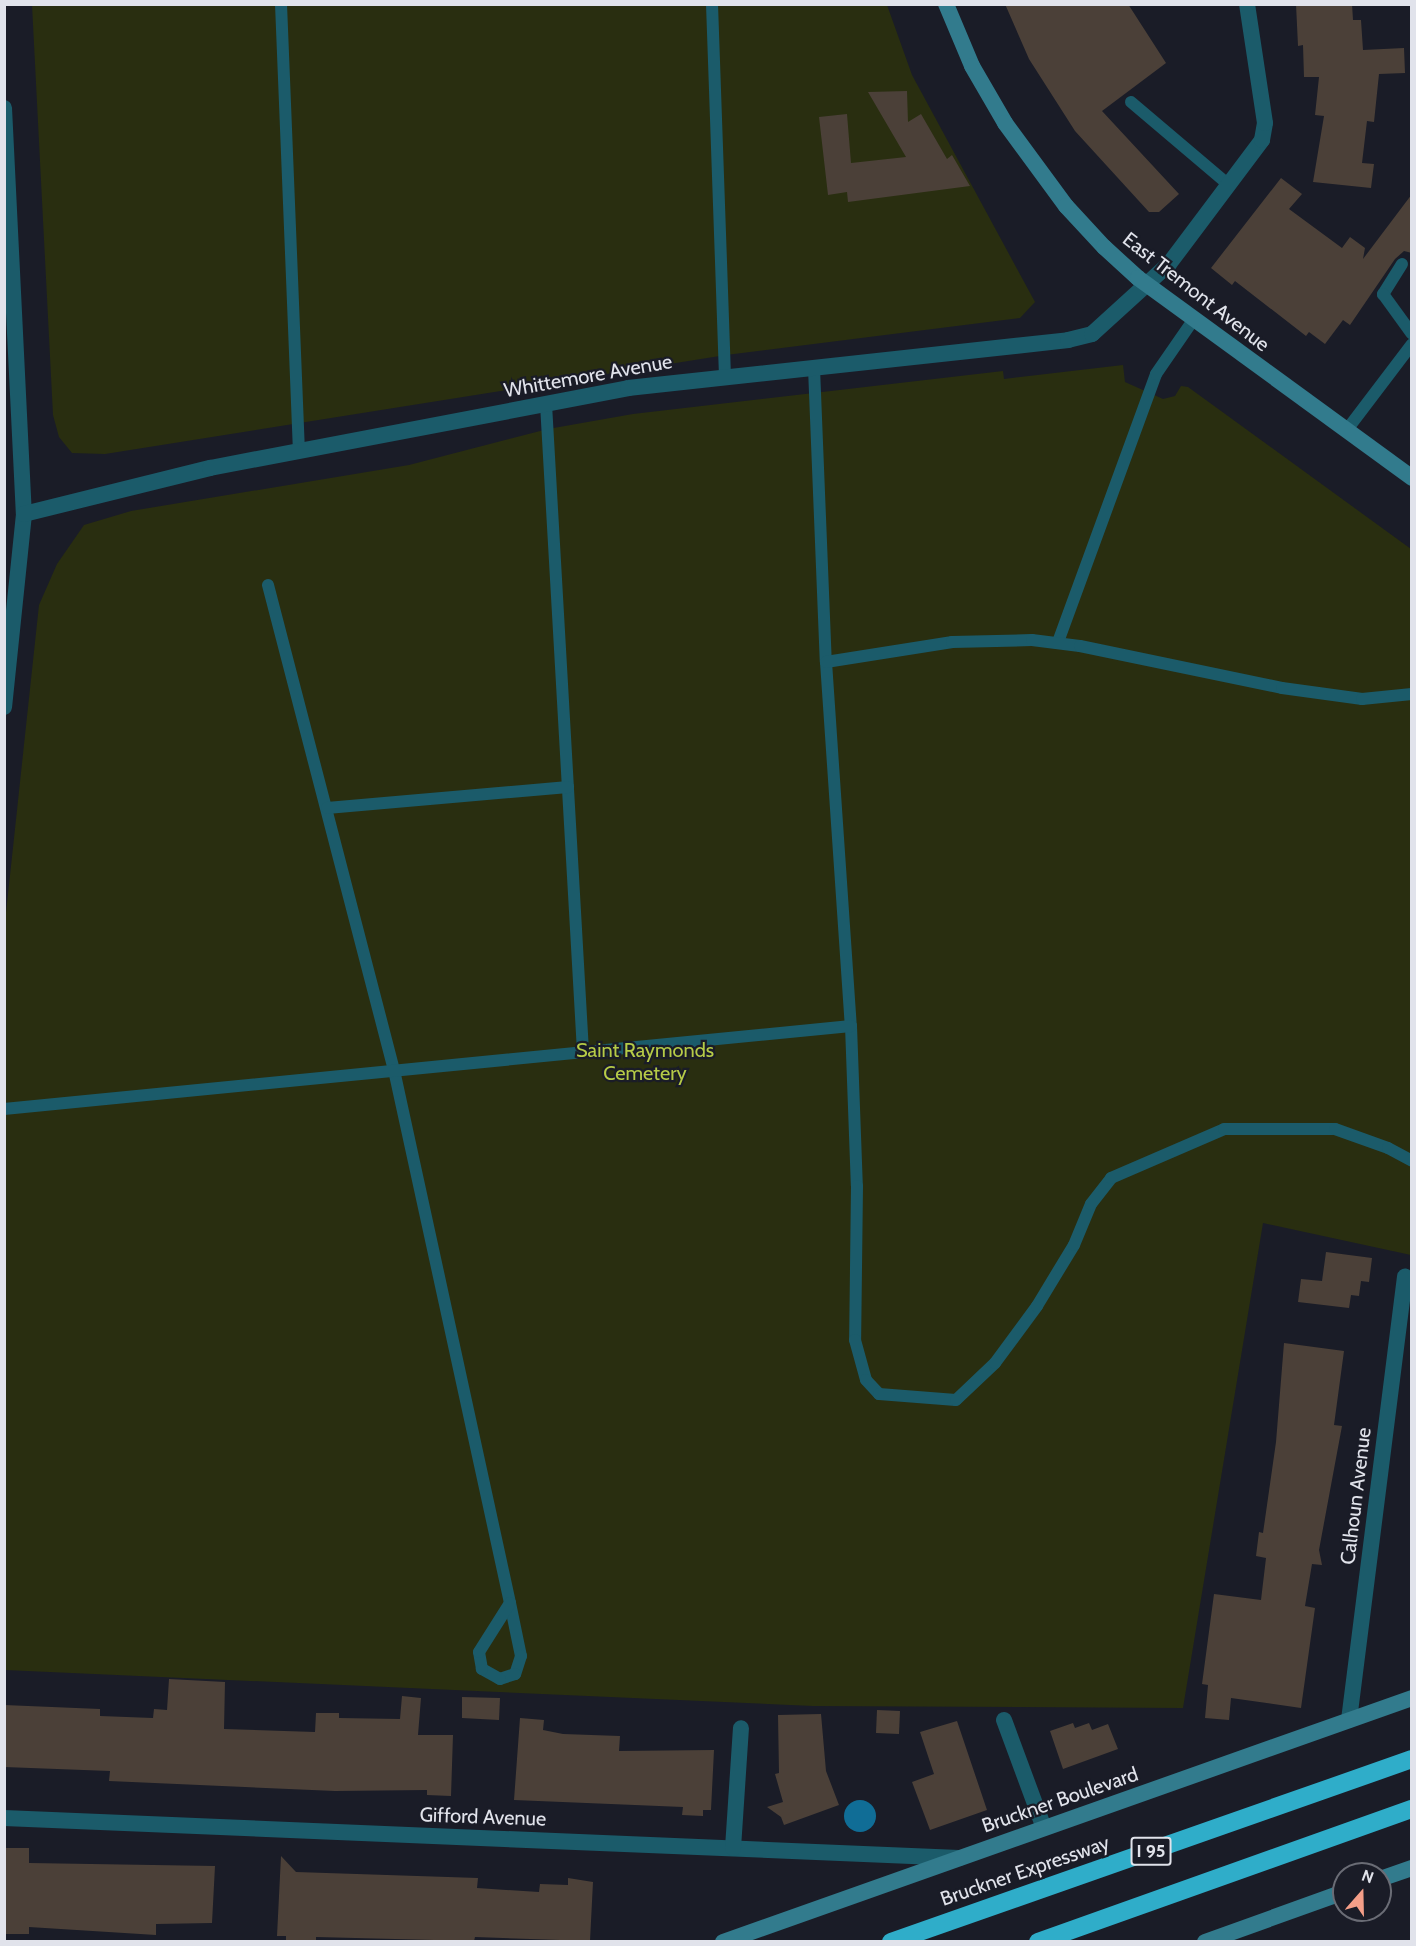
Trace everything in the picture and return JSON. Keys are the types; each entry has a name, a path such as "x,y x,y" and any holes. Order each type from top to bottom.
{"highway":[{"name":"Bruckner Expressway","path":"891,1941 1412,1760"},
{"name":"I 95","path":"1038,1941 1412,1809"}],"main road":[{"name":"East Tremont Avenue","path":"946,4 982,86 1028,156 1081,223 1149,286 1412,478"},
{"name":"Bruckner Boulevard","path":"723,1941 1412,1698"},
{"path":"1392,1875 1412,1868"},
{"path":"1205,1941 1332,1896"}],"street":[{"name":"Whittemore Avenue","path":"24,514 299,450 628,388 1085,337 1149,286 1259,145 1265,129 1247,4"},
{"path":"4,108 24,514 4,707"},
{"name":"Calhoun Avenue","path":"1349,1720 1405,1277"},
{"path":"1004,1720 1044,1828"},
{"path":"733,1848 741,1728"},
{"name":"Gifford Avenue","path":"4,1818 959,1858"}],"lane":[{"path":"281,4 299,450"},
{"path":"712,4 725,376"},
{"path":"1131,102 1229,184"},
{"path":"1402,264 1383,294 1412,334"},
{"path":"1058,642 1156,374 1194,319"},
{"path":"1346,430 1412,344"},
{"path":"814,368 826,662 851,1026 857,1239 855,1340 866,1380 879,1394 956,1400 994,1363 1037,1306 1074,1245 1091,1204 1111,1178 1224,1129 1289,1127 1335,1129 1412,1161"},
{"path":"546,404 583,1052"},
{"path":"268,585 394,1070 510,1603 521,1656 515,1674 500,1679 482,1669 479,1652 510,1603"},
{"path":"826,662 982,640 1058,642 1281,688 1362,699 1412,694"},
{"path":"327,808 568,787"},
{"path":"4,1108 851,1026"}],"green space":[{"path":"32,5 887,5 912,75 1035,302 1020,318 726,355 105,454 72,453 59,437 53,415"},
{"name":"Saint Raymonds Cemetery","path":"1123,365 1125,382 1163,399 1175,396 1181,386 1188,387 1411,549 1411,1255 1263,1223 1183,1708 813,1706 5,1670 5,922 39,605 57,564 84,525 131,511 409,465 548,429 633,414 1003,371 1004,379"}],"water":[{"path":"860,1800 871,1805 876,1816 871,1827 860,1832 849,1827 844,1816 849,1805"}],"building":[{"path":"1005,4 1128,4 1166,63 1102,111 1179,194 1159,212 1149,212 1075,131 1029,59"},
{"path":"1296,4 1352,4 1353,20 1361,20 1363,50 1404,48 1405,73 1379,74 1374,122 1367,121 1362,163 1374,164 1371,188 1313,182 1324,116 1315,115 1319,77 1304,77 1303,45 1298,46"},
{"path":"907,91 908,122 921,114 947,159 952,155 970,186 848,202 847,192 828,195 819,117 847,114 851,163 906,157 868,92"},
{"path":"1281,178 1302,194 1289,209 1342,248 1350,237 1365,248 1363,259 1412,194 1412,253 1404,251 1395,259 1350,325 1343,320 1325,344 1309,332 1306,336 1235,281 1232,285 1211,268"},
{"path":"1326,1252 1372,1258 1369,1282 1361,1281 1359,1296 1351,1295 1349,1308 1298,1302 1301,1279 1322,1281"},
{"path":"1284,1343 1344,1351 1334,1425 1342,1426 1319,1550 1322,1565 1312,1564 1305,1606 1315,1608 1301,1708 1231,1698 1229,1720 1205,1718 1208,1685 1202,1684 1214,1594 1261,1600 1266,1558 1256,1556 1259,1532 1263,1533 1276,1442"},
{"path":"169,1679 225,1682 224,1729 315,1732 316,1713 339,1713 339,1718 400,1719 402,1696 421,1698 418,1735 453,1735 451,1796 427,1795 427,1790 335,1791 109,1781 110,1771 4,1767 4,1705 100,1709 100,1716 153,1718 154,1709 167,1710"},
{"path":"462,1697 500,1698 499,1720 462,1718"},
{"path":"877,1710 900,1711 899,1734 876,1733"},
{"path":"821,1714 826,1771 839,1805 784,1825 781,1817 767,1807 783,1802 775,1774 779,1773 778,1715"},
{"path":"520,1718 544,1720 543,1730 563,1734 620,1736 619,1751 714,1750 711,1810 703,1810 703,1816 682,1815 683,1807 514,1800"},
{"path":"957,1721 987,1810 930,1830 912,1782 934,1774 920,1732"},
{"path":"1073,1723 1075,1728 1089,1723 1092,1730 1108,1724 1118,1749 1063,1769 1050,1731"},
{"path":"4,1848 29,1848 29,1863 215,1866 212,1923 156,1924 156,1935 29,1927 29,1934 4,1934"},
{"path":"281,1856 296,1872 478,1878 477,1888 539,1892 540,1884 568,1885 568,1878 593,1882 590,1941 475,1937 474,1941 316,1937 316,1941 286,1941 286,1936 277,1936"}]}
